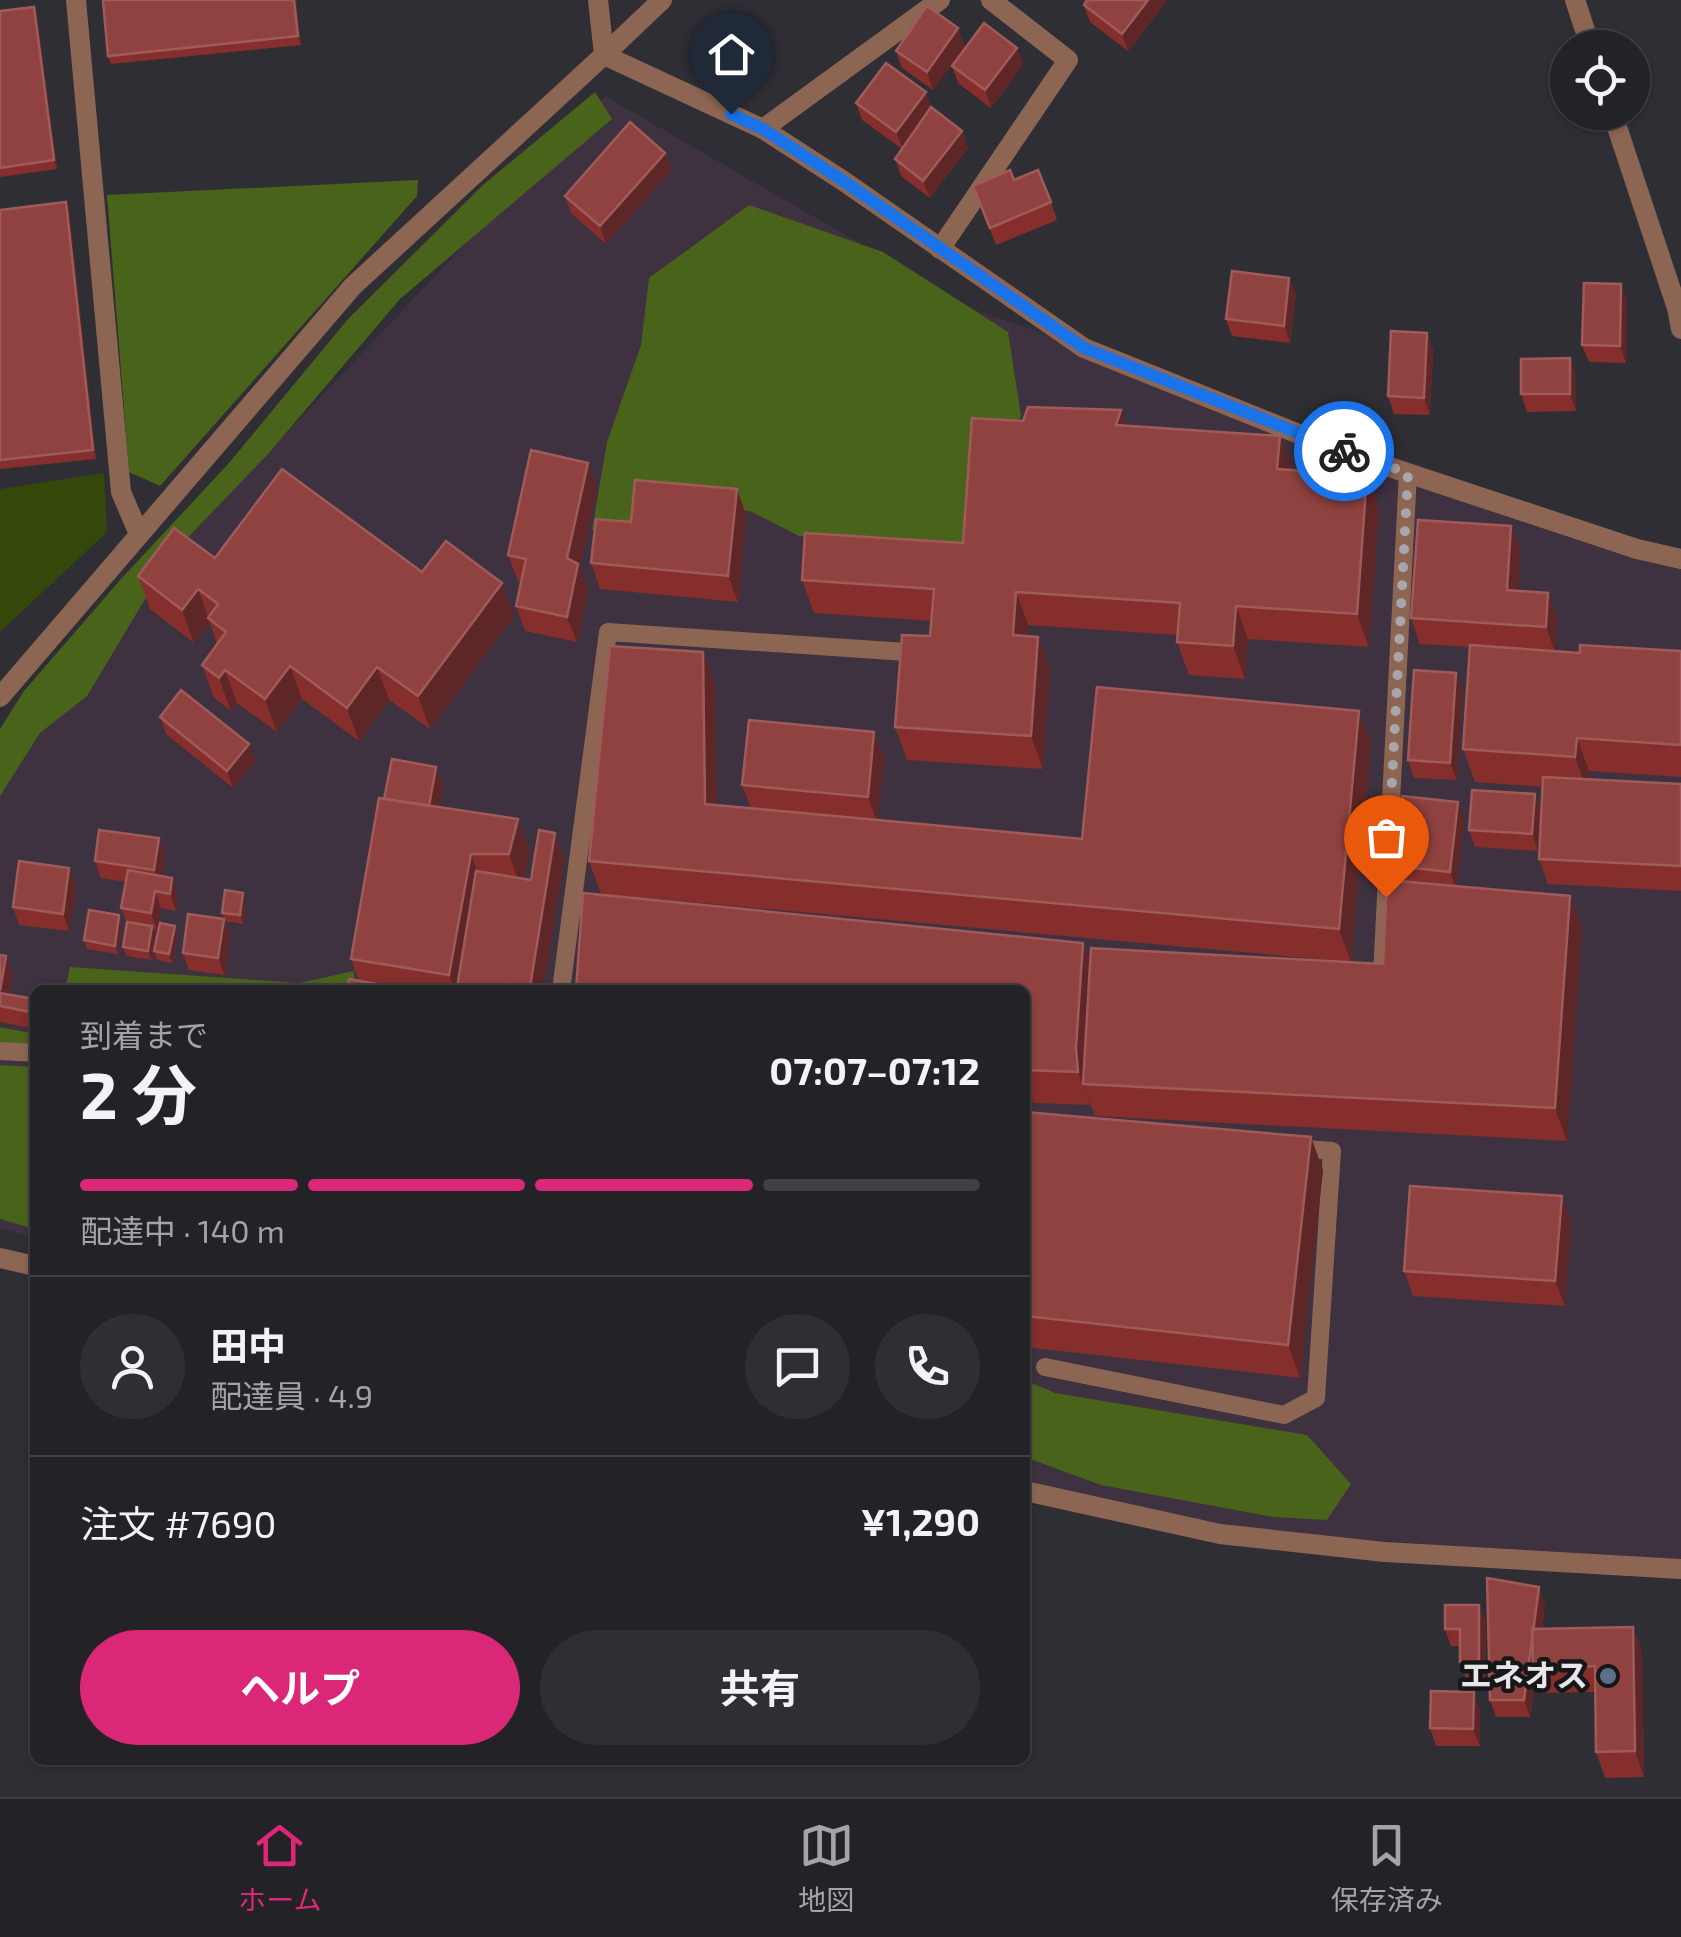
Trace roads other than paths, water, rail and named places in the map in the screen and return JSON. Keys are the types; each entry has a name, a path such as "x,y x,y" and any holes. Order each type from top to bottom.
{"street":[{"path":"76,0 122,492 139,534"},
{"path":"598,0 604,54"},
{"path":"0,697 352,286 662,0"},
{"path":"763,129 940,0"},
{"path":"940,249 1068,60 991,0"},
{"path":"1575,0 1585,30"},
{"path":"604,54 763,129 1084,348 1342,450 1636,549 1681,559"},
{"path":"1618,130 1681,329"},
{"path":"0,1258 30,1265"},
{"path":"1030,1492 1220,1534 1385,1552 1681,1569"}],"lane":[{"path":"1343,971 1382,974 1408,473"},
{"path":"562,985 608,632 929,654"},
{"path":"572,907 631,912"},
{"path":"0,1050 30,1053"},
{"path":"1046,1367 1284,1415 1316,1398 1332,1150 1275,1146"}],"place":[{"name":"エネオス","path":"1608,1676"}]}
